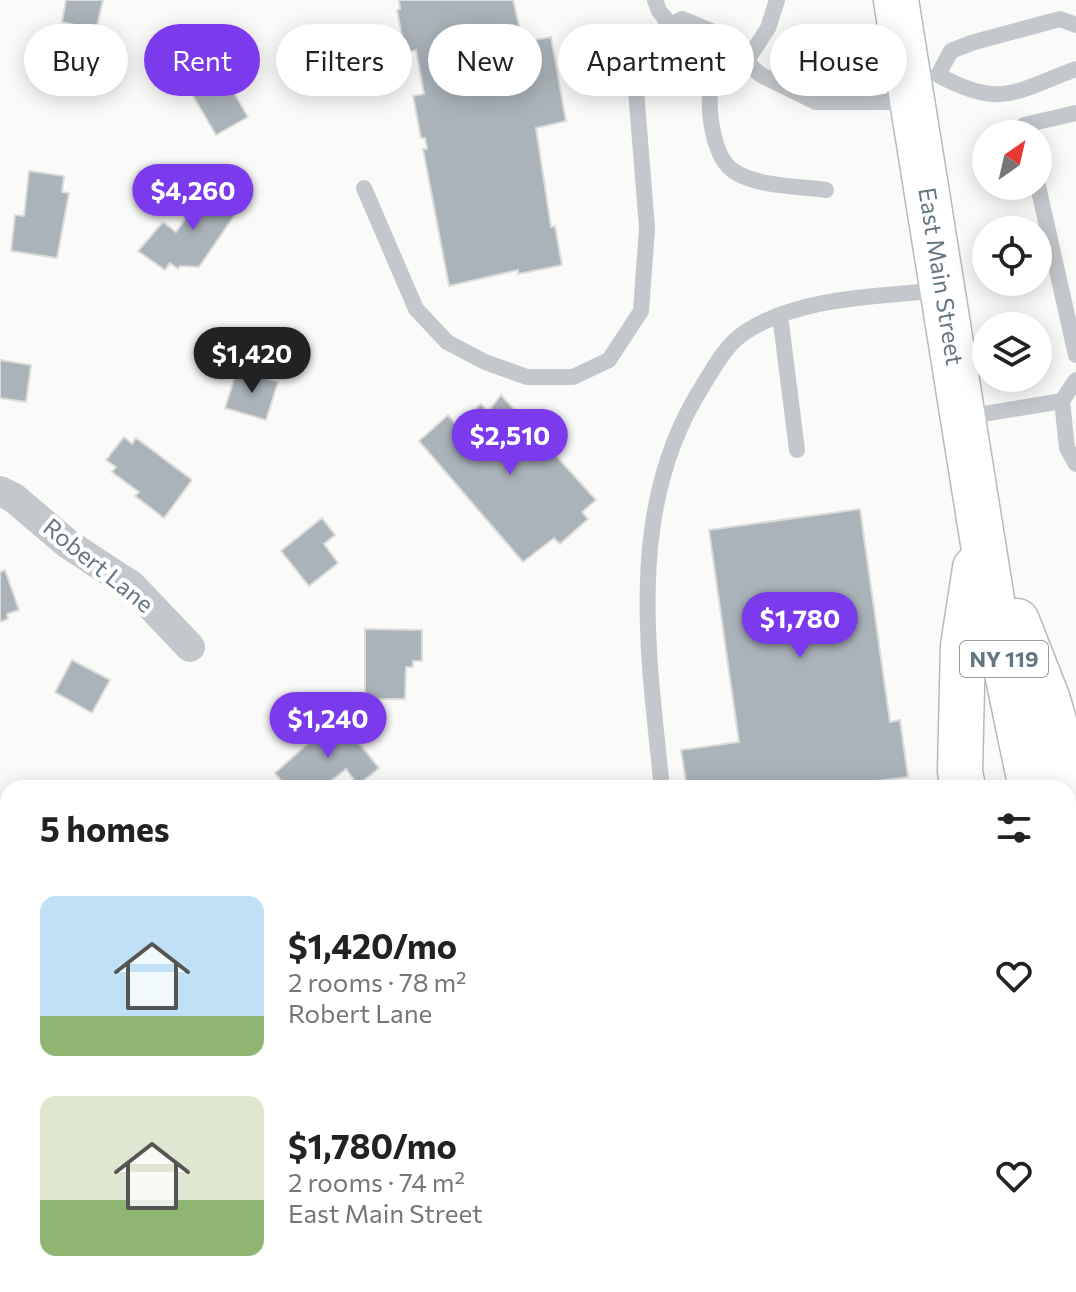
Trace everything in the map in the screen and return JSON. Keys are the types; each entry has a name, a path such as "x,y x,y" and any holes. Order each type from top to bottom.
{"main road":[{"name":"East Main Street","path":"896,0 921,86 943,289 963,417 981,530 1029,780"},
{"path":"962,780 963,646 981,530"},
{"path":"981,530 1048,700 1071,780"}],"street":[{"name":"Robert Lane","path":"0,491 14,498 68,544 132,586 190,647"}],"lane":[{"path":"655,0 659,11 670,24"},
{"path":"754,50 768,28 777,0"},
{"path":"673,24 682,19 694,24"},
{"path":"921,86 951,51 971,43 1060,19 1076,25"},
{"path":"754,69 816,102 921,86 1000,97 1076,69"},
{"path":"364,188 416,309 447,342 485,362 527,377 573,377 609,360 641,311 647,228 636,96"},
{"path":"711,96 711,113 720,154 733,171 751,179 826,190"},
{"path":"1046,120 1076,113"},
{"path":"1041,200 1076,355"},
{"path":"661,780 645,633 652,515 667,457 695,397 725,350 746,331 780,315 819,305 943,289"},
{"path":"780,315 797,450"},
{"path":"1076,380 1062,401 1067,448 1076,464"},
{"path":"963,417 1062,401"}],"building":[{"path":"66,0 103,0 97,24 62,22"},
{"path":"399,0 513,0 519,24 428,24 428,96 542,96 542,39 551,37 558,96 562,96 566,121 536,128 551,227 555,226 562,265 518,274 518,270 449,286 423,149 427,149 425,138 421,138 413,96 424,94 416,50 412,51 412,24 400,24 397,10 400,9"},
{"path":"193,96 236,96 248,117 216,135"},
{"path":"29,171 64,176 62,192 69,193 57,258 11,251 15,215 24,216"},
{"path":"211,183 242,204 199,267 180,266 178,269 170,263 165,270 138,251 163,222 176,232"},
{"path":"0,360 31,365 26,402 0,398"},
{"path":"237,370 278,382 266,420 225,408"},
{"path":"501,395 596,500 582,512 588,519 560,544 554,538 523,562 419,441 448,415 457,426 481,404 488,412"},
{"path":"124,437 132,444 136,438 192,480 164,518 135,496 139,492 112,472 116,467 106,460"},
{"path":"860,509 890,722 900,720 908,777 886,780 686,780 681,750 739,742 709,530"},
{"path":"322,518 335,535 324,544 338,563 309,586 281,551"},
{"path":"5,570 19,610 7,614 8,619 0,622 0,572"},
{"path":"365,629 422,630 422,661 413,661 413,667 406,667 405,699 365,699"},
{"path":"72,660 110,680 92,713 55,692"},
{"path":"338,717 379,768 364,780 354,780 346,769 332,780 281,780 275,773"}]}
